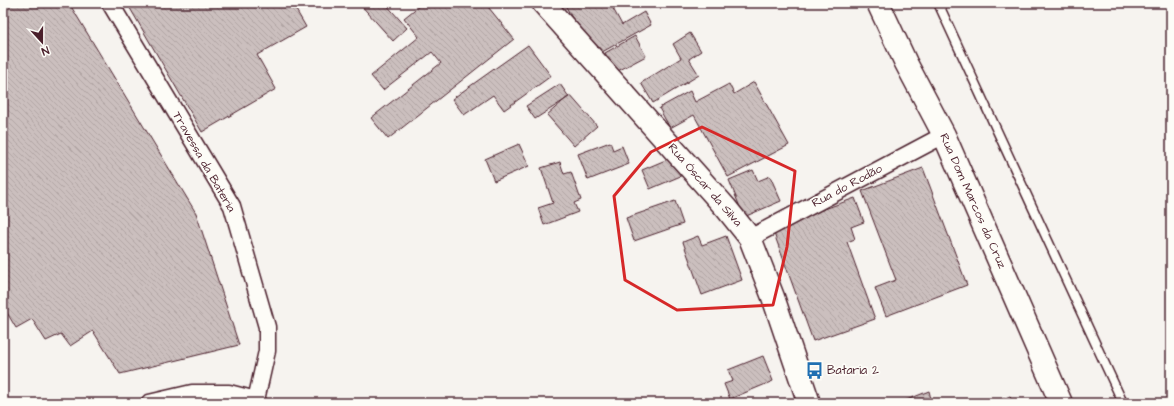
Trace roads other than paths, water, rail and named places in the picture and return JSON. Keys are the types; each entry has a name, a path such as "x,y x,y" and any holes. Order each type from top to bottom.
{"main road":[{"name":"Rua Óscar da Silva","path":"543,3 660,133 726,208 750,238 773,298 809,403"},
{"name":"Rua Dom Marcos da Cruz","path":"878,3 906,63 944,135 1061,403"}],"street":[{"name":"Travessa da Bateria","path":"110,3 232,206 267,327 267,351 257,402"},
{"name":"Rua do Rodão","path":"750,238 944,135"},
{"path":"149,403 192,392 229,393 257,402"}],"lane":[{"path":"938,3 1123,403"}],"place":[{"name":"Bataria 2","path":"814,370"}]}
